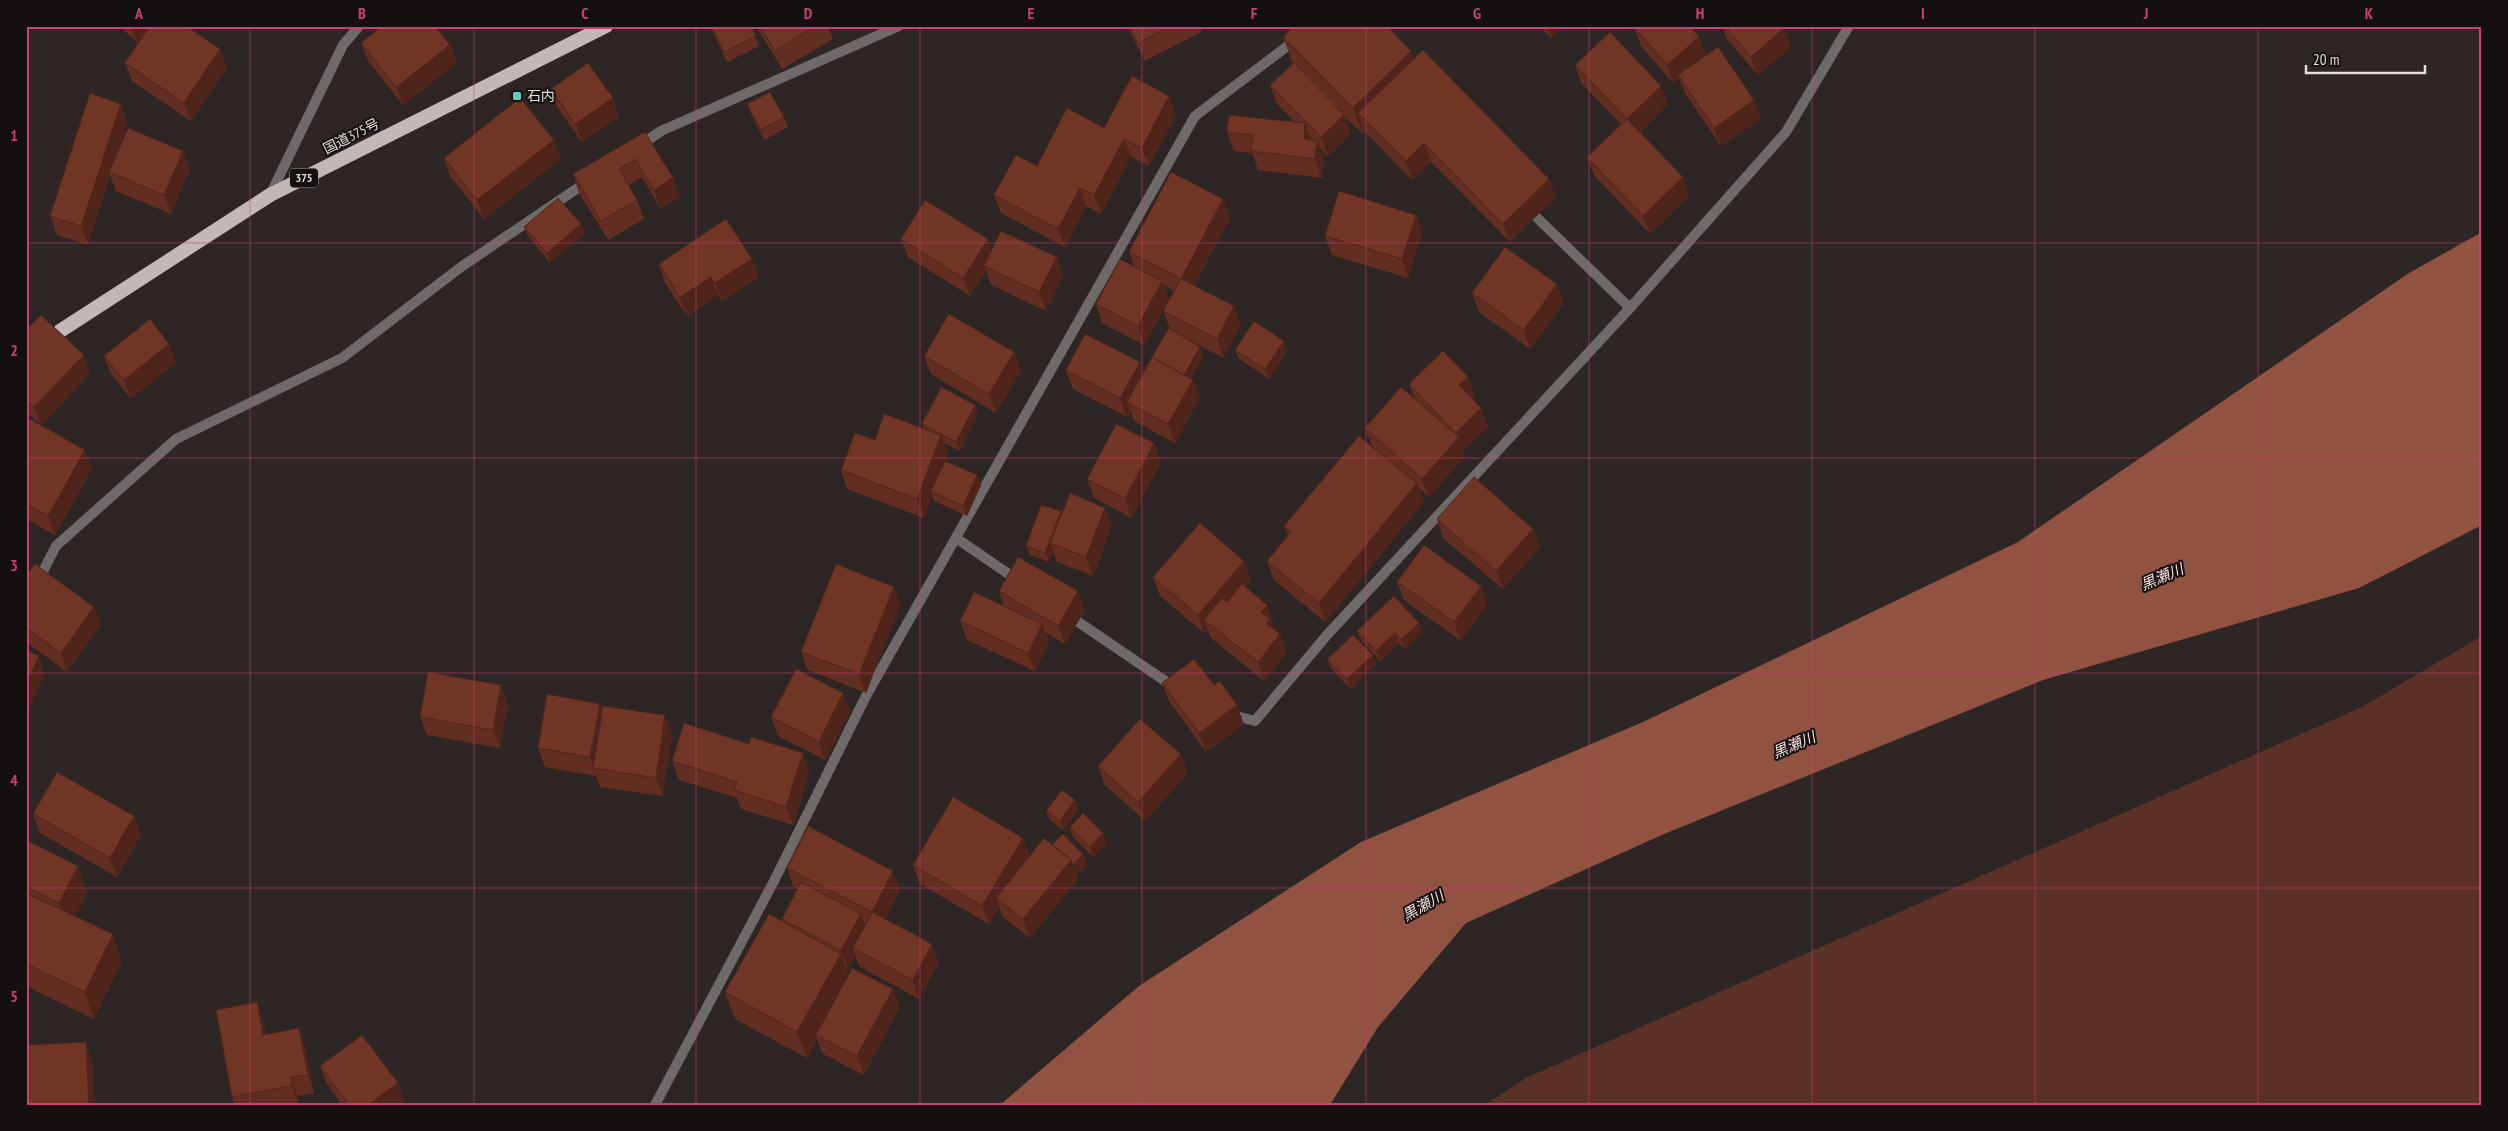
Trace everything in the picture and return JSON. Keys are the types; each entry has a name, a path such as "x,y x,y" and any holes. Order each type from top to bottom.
{"highway":[{"name":"国道375号","path":"26,367 60,331 270,195 606,26"}],"street":[{"path":"270,195 343,45 358,26"},
{"path":"629,153 661,131 899,26"},
{"path":"655,1105 774,881 866,696 1195,116 1314,26"},
{"path":"1219,711 1256,721 1327,635 1630,308 1786,132 1849,26"},
{"path":"26,597 38,581 56,546 176,439 342,358 461,267 597,174"},
{"path":"1517,198 1630,308"},
{"path":"956,538 1030,588"},
{"path":"1062,611 1185,695"}],"shaded area":[{"path":"2482,636 2482,1105 1485,1105 1528,1077 2362,707"}],"water":[{"name":"黒瀬川","path":"2482,232 2482,525 2359,588 2043,680 1664,834 1466,923 1378,1027 1330,1105 1000,1105 1139,986 1361,842 1643,722 2018,542 2409,273"}],"building":[{"path":"150,26 186,26 220,49 184,103 125,63"},
{"path":"382,26 435,26 450,45 396,87 361,43"},
{"path":"711,26 751,26 756,36 724,52"},
{"path":"760,26 815,26 775,51"},
{"path":"1130,26 1170,26 1138,43"},
{"path":"1293,26 1387,26 1411,51 1353,108 1283,37"},
{"path":"1635,26 1690,26 1699,37 1667,65"},
{"path":"1725,26 1783,26 1784,28 1751,57"},
{"path":"1610,32 1661,86 1627,119 1575,65"},
{"path":"1718,47 1754,100 1714,128 1678,75"},
{"path":"1423,50 1549,179 1503,224 1424,143 1406,161 1358,113"},
{"path":"588,63 613,98 575,124 551,89"},
{"path":"1294,63 1344,115 1321,137 1270,85"},
{"path":"1132,76 1169,96 1142,148 1124,139 1094,195 1080,188 1058,229 994,195 1016,155 1037,166 1067,108 1104,128"},
{"path":"770,92 784,117 761,130 747,104"},
{"path":"90,93 121,104 81,226 50,216"},
{"path":"520,98 554,140 477,200 444,158"},
{"path":"1229,115 1305,123 1304,139 1317,141 1315,159 1251,151 1253,135 1227,132"},
{"path":"1627,119 1683,177 1643,216 1587,157"},
{"path":"128,128 183,151 164,195 109,172"},
{"path":"645,132 673,178 654,190 635,159 619,169 637,200 601,221 573,174"},
{"path":"1171,172 1223,199 1181,279 1129,252"},
{"path":"1339,191 1416,215 1402,259 1325,236"},
{"path":"558,198 581,224 547,253 524,227"},
{"path":"925,200 988,239 963,278 901,239"},
{"path":"726,219 752,259 715,283 711,277 680,297 659,264"},
{"path":"1001,231 1057,257 1039,292 984,266"},
{"path":"1505,247 1557,284 1524,330 1472,293"},
{"path":"1120,259 1162,281 1138,326 1096,304"},
{"path":"1181,279 1234,306 1217,339 1163,311"},
{"path":"949,314 1014,352 989,394 924,356"},
{"path":"41,315 84,355 34,407 26,399 26,330"},
{"path":"150,319 169,344 124,380 104,356"},
{"path":"1254,321 1284,341 1265,369 1235,350"},
{"path":"1169,328 1200,347 1184,375 1152,357"},
{"path":"1085,334 1140,362 1120,398 1066,370"},
{"path":"1443,351 1468,377 1459,385 1481,408 1456,433 1409,384"},
{"path":"1152,357 1193,380 1168,424 1127,402"},
{"path":"941,387 975,405 956,442 922,424"},
{"path":"1401,387 1459,437 1422,479 1365,428"},
{"path":"884,414 941,435 917,499 841,470 855,433 875,440"},
{"path":"26,417 85,450 48,516 26,504"},
{"path":"1116,424 1154,443 1125,499 1087,479"},
{"path":"1359,436 1417,483 1319,603 1267,561 1291,532 1284,526"},
{"path":"945,461 977,475 963,506 931,491"},
{"path":"1474,477 1533,529 1496,571 1437,519"},
{"path":"1070,493 1105,508 1086,557 1050,543"},
{"path":"1041,505 1061,511 1045,553 1026,546"},
{"path":"1200,523 1244,561 1198,615 1153,577"},
{"path":"1424,545 1481,586 1454,622 1397,582"},
{"path":"1018,557 1078,591 1058,626 999,591"},
{"path":"35,564 94,607 61,653 26,628 26,575"},
{"path":"836,564 894,587 859,674 801,652"},
{"path":"1242,584 1267,605 1261,612 1270,619 1266,623 1280,634 1258,662 1204,620 1222,598 1227,602"},
{"path":"974,592 1042,624 1028,653 960,621"},
{"path":"1394,596 1419,623 1402,639 1395,633 1376,651 1357,631"},
{"path":"1353,635 1373,655 1347,679 1327,659"},
{"path":"26,650 39,656 26,683"},
{"path":"1194,659 1214,685 1220,681 1237,705 1199,733 1162,683"},
{"path":"796,669 843,693 819,742 771,717"},
{"path":"428,672 501,685 493,730 420,717"},
{"path":"547,694 600,704 590,757 538,748"},
{"path":"603,706 665,715 656,778 593,768"},
{"path":"1140,719 1181,754 1138,802 1098,766"},
{"path":"684,723 749,744 751,737 803,753 786,807 734,790 737,782 672,761"},
{"path":"57,772 134,816 110,858 33,814"},
{"path":"1062,790 1075,800 1060,821 1046,811"},
{"path":"953,797 1023,838 982,906 913,865"},
{"path":"1083,813 1103,833 1090,847 1070,827"},
{"path":"808,826 893,871 872,912 787,868"},
{"path":"1063,834 1083,854 1073,865 1071,860 1052,845"},
{"path":"1044,838 1071,860 1023,919 996,898"},
{"path":"26,840 78,866 59,903 26,886"},
{"path":"801,882 861,914 841,950 782,919"},
{"path":"26,893 113,934 85,992 26,964"},
{"path":"872,912 932,944 913,980 853,948"},
{"path":"769,914 841,954 797,1032 725,992"},
{"path":"852,968 893,989 857,1056 816,1035"},
{"path":"257,1002 263,1035 299,1028 308,1075 291,1077 292,1086 232,1097 216,1010"},
{"path":"362,1035 398,1083 368,1105 349,1105 320,1066"},
{"path":"86,1042 89,1105 26,1105 26,1045"}],"place":[{"name":"石内","path":"517,96"}]}
